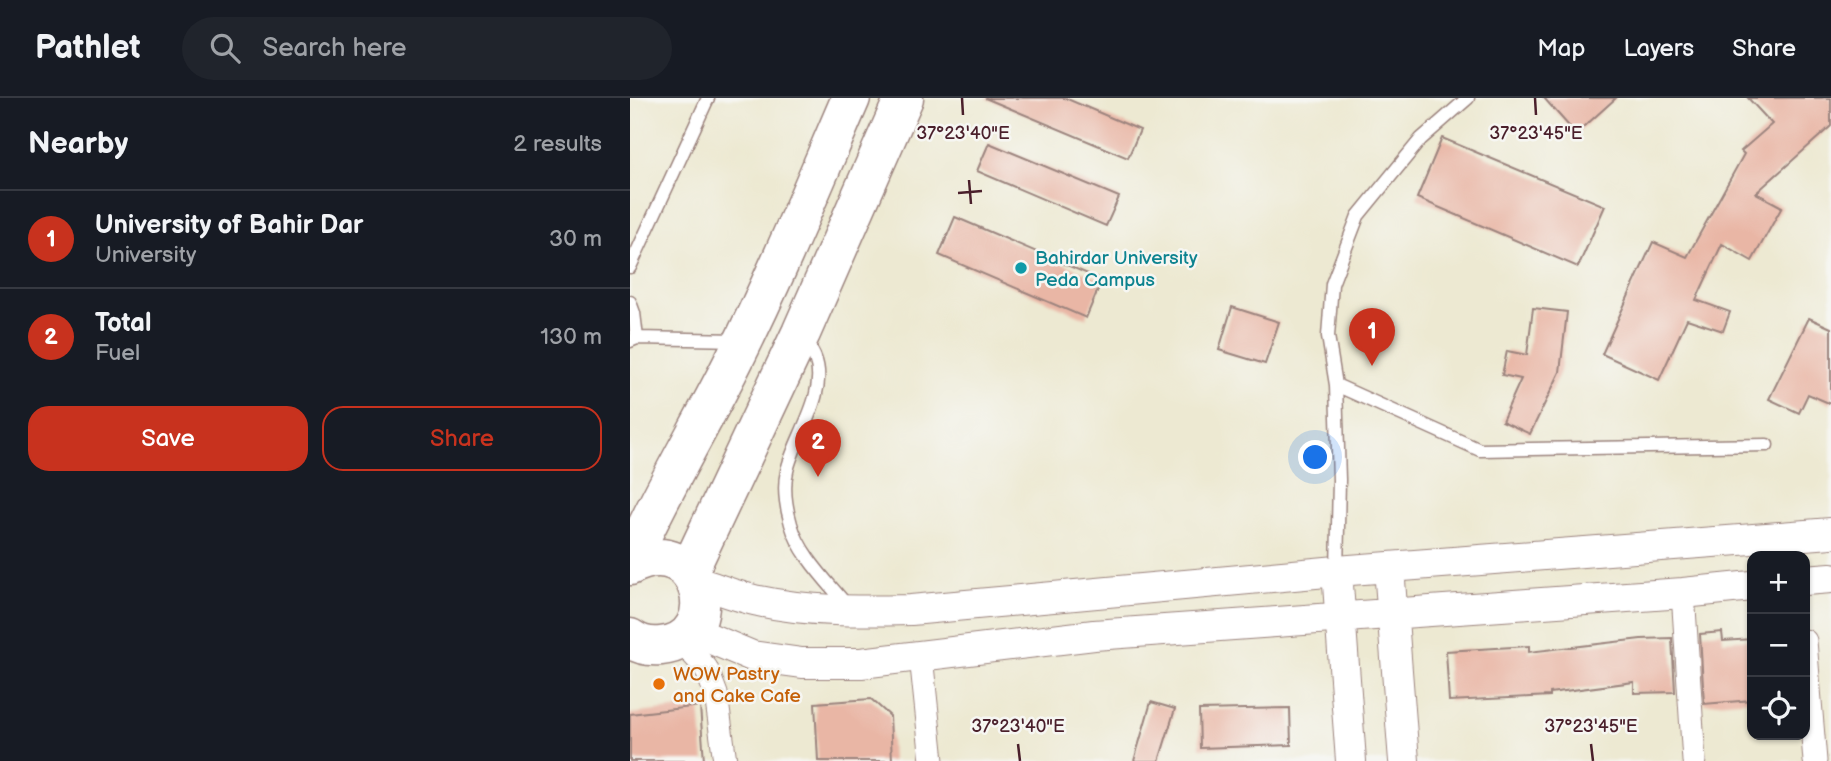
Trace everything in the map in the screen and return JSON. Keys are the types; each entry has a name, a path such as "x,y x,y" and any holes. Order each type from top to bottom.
{"highway":[{"path":"630,564 656,505 762,304 851,98"},
{"path":"692,577 904,98"},
{"path":"630,564 643,559 659,558 675,562 692,577 700,594 700,607 656,642"}],"street":[{"path":"692,577 757,601 852,611 911,610 1337,571 1831,533"},
{"path":"1678,546 1694,761"},
{"path":"1389,568 1404,761"},
{"path":"1337,571 1351,761"},
{"path":"1810,580 1831,578"},
{"path":"656,642 802,663 861,663 1094,635 1747,587"},
{"path":"911,610 921,656 932,761"},
{"path":"656,642 706,668 716,694 725,761"},
{"path":"1808,677 1815,761"}],"lane":[{"path":"630,267 708,98"},
{"path":"1337,571 1339,480 1336,385 1328,336 1332,284 1358,216 1421,139 1468,98"},
{"path":"630,302 634,313 634,339 744,340"},
{"path":"800,333 816,359 818,380 807,419 787,469 786,502 795,536 852,611"},
{"path":"1336,385 1480,450 1767,445"}],"building":[{"path":"985,98 1065,98 1140,130 1128,158"},
{"path":"1544,98 1616,98 1576,134"},
{"path":"1748,98 1831,98 1831,126 1756,193 1782,207 1752,261 1722,244 1696,300 1730,312 1723,331 1687,319 1659,380 1602,354 1653,242 1687,257 1744,154 1741,151 1772,124"},
{"path":"1442,138 1605,206 1578,267 1417,198"},
{"path":"989,143 1119,197 1106,226 977,171"},
{"name":"Bahirdar University Peda Campus","path":"955,217 1102,280 1086,318 939,255"},
{"path":"1232,307 1279,322 1265,364 1219,350"},
{"path":"1533,308 1567,312 1560,372 1530,434 1502,421 1521,379 1502,375 1507,351 1527,355"},
{"path":"1809,318 1831,328 1831,404 1808,394 1799,413 1769,399"},
{"path":"1722,632 1723,641 1747,639 1747,700 1704,704 1700,634"},
{"path":"1672,638 1675,692 1634,693 1634,682 1550,693 1550,696 1449,701 1446,651 1529,646 1529,652"},
{"path":"871,699 890,716 892,761 818,761 815,703"},
{"path":"1151,702 1175,709 1159,761 1134,761"},
{"path":"700,706 704,761 630,761 630,714"},
{"path":"1290,708 1291,745 1200,748 1199,710"}],"place":[{"name":"Bahirdar University Peda Campus","path":"1021,268"},
{"name":"University of Bahir Dar","path":"1372,366"},
{"name":"Total","path":"818,477"},
{"name":"WOW Pastry and Cake Cafe","path":"659,684"}]}
